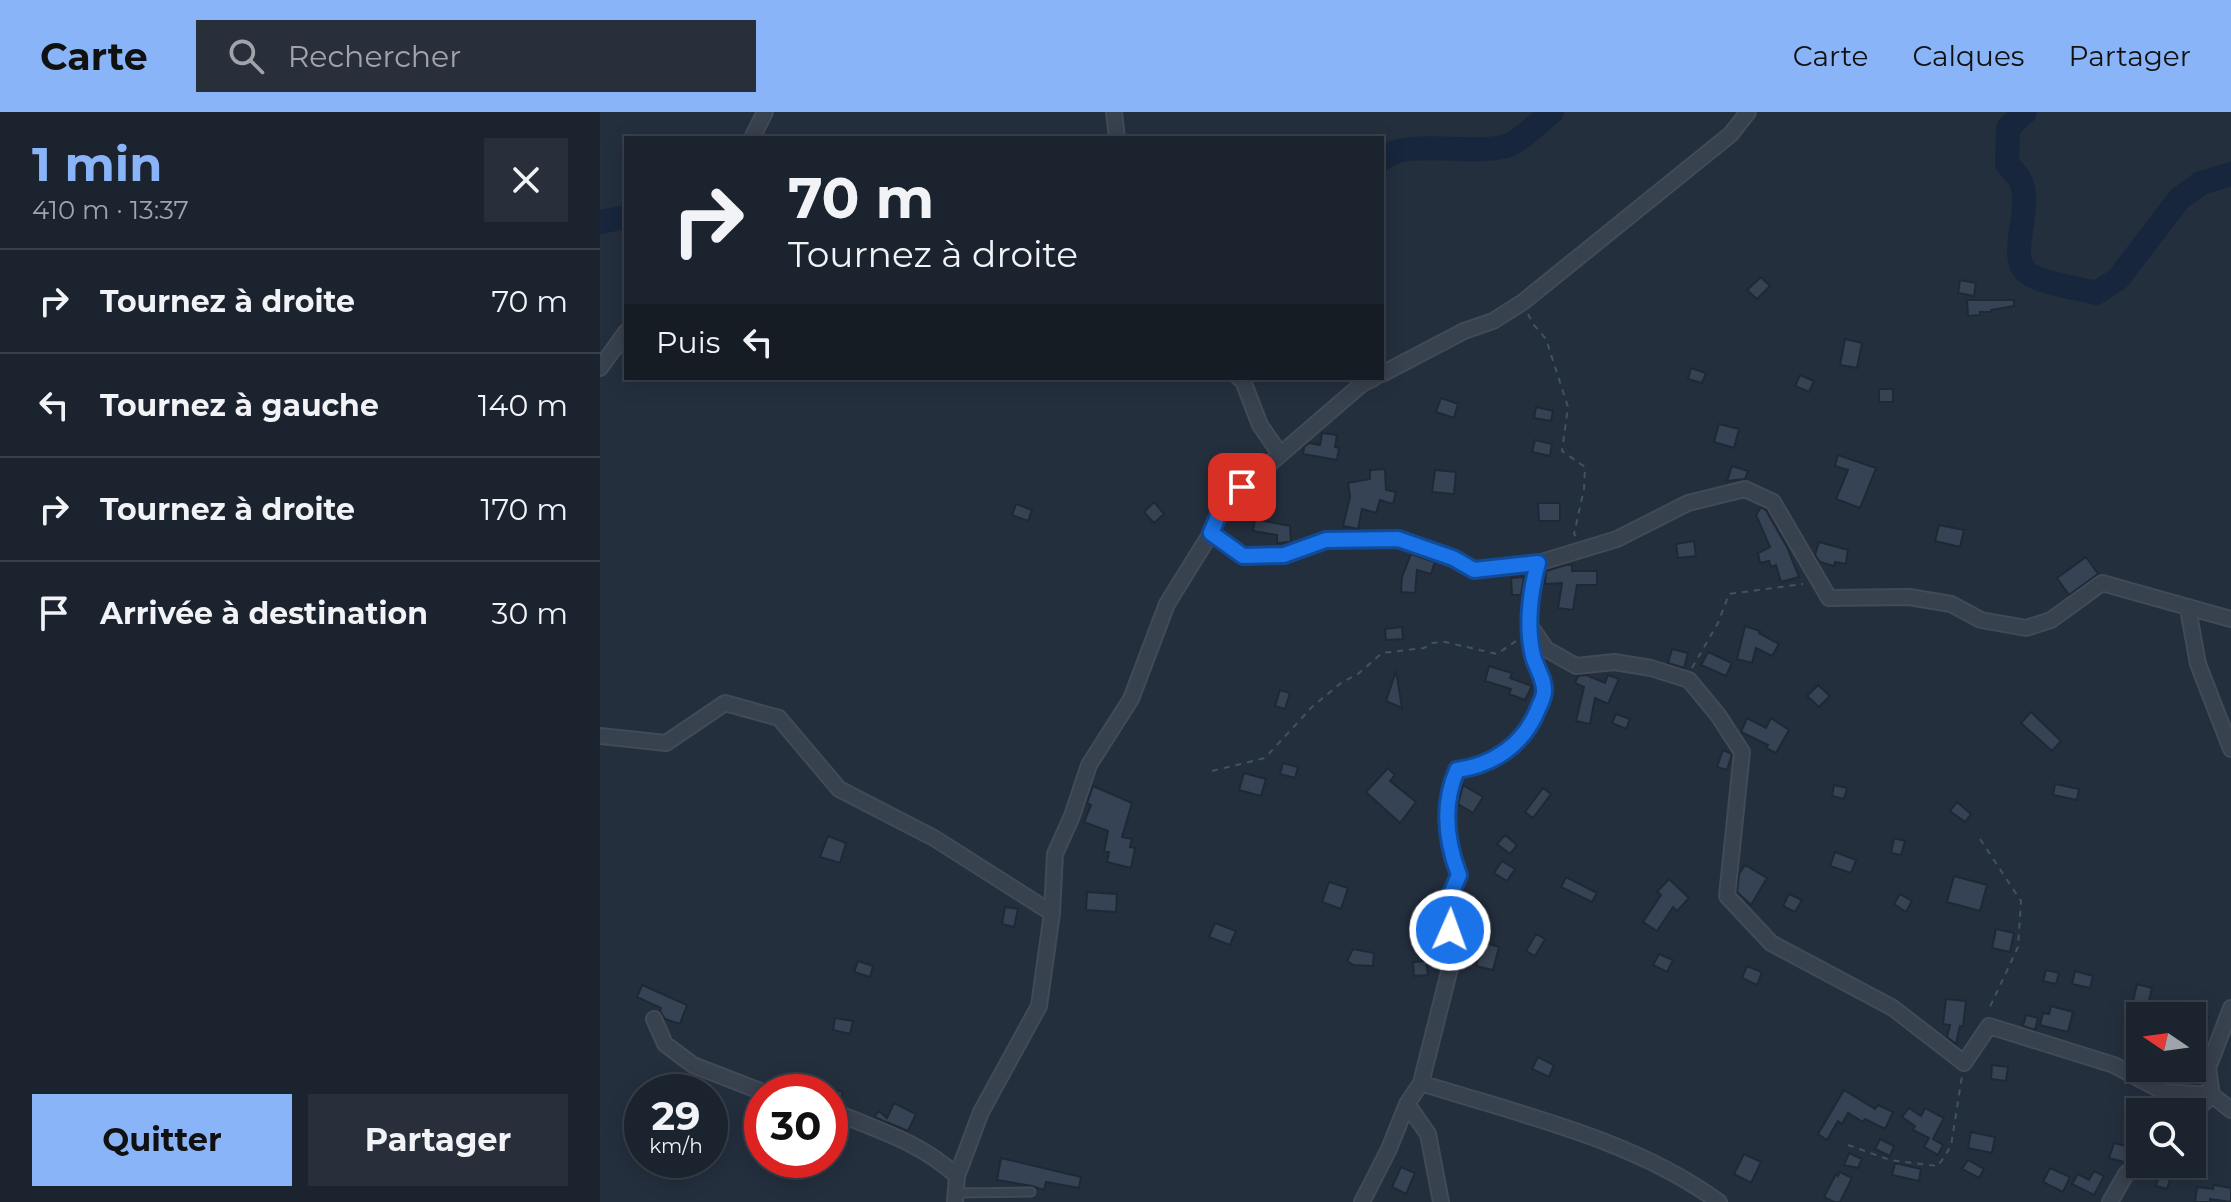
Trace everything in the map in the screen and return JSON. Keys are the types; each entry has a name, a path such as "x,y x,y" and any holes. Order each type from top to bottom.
{"street":[{"path":"753,136 765,112"},
{"path":"1114,112 1117,136"},
{"path":"1384,373 1464,331 1493,321 1523,302 1731,134 1748,112"},
{"path":"600,368 624,335"},
{"path":"1242,380 1260,425 1280,454"},
{"path":"955,1198 957,1176 981,1112 1039,1006 1052,913 1055,854 1089,765 1131,699 1167,604 1211,533 1223,504 1370,380"},
{"path":"1211,533 1243,556 1284,555 1326,540 1398,539 1453,558 1474,570 1538,563 1617,539 1688,503 1745,489 1773,502 1829,598 1909,597 1951,604 1981,620 2026,628 2051,620 2102,583 2231,619"},
{"path":"1362,1202 1407,1104 1421,1083 1452,960 1447,903 1459,875 1448,845 1450,786 1457,770 1498,758 1519,741 1545,693 1533,657 1529,624 1538,563"},
{"path":"2188,609 2198,664 2231,749"},
{"path":"1529,624 1546,649 1576,666 1614,662 1651,668 1689,680 1718,715 1742,752 1727,896 1771,943 1893,1008 1964,1063 1989,1026 2114,1065 2164,1092 2212,1095 2231,1110"},
{"path":"600,736 666,743 725,703 779,718 839,789 934,838 1052,913"},
{"path":"2212,1095 2208,1068 2231,1008"},
{"path":"654,1019 665,1044 693,1065 744,1085"},
{"path":"1421,1083 1578,1133 1636,1156 1719,1202"},
{"path":"2206,1101 2212,1095"},
{"path":"1407,1104 1428,1134 1441,1202"},
{"path":"848,1117 911,1142 937,1157 957,1176"},
{"path":"2110,1202 2126,1174"}],"lane":[{"path":"955,1198 1031,1192"}],"path":[{"path":"1523,302 1533,324 1546,339 1568,407 1562,451 1585,467 1584,489 1574,534 1585,548"},
{"path":"1689,680 1694,663 1718,623 1729,594 1820,582"},
{"path":"1212,771 1265,758 1312,707 1382,653 1445,642 1497,654 1513,644 1529,624"},
{"path":"1980,839 2021,901 2018,947 1985,1017 1989,1026"},
{"path":"1848,1145 1890,1160 1938,1166 1951,1146 1964,1063"}],"building":[{"path":"1761,277 1770,286 1757,299 1747,290"},
{"path":"1960,280 1976,283 1974,296 1958,293"},
{"path":"1967,300 2014,300 2014,306 1968,316"},
{"path":"1845,339 1862,343 1857,368 1840,365"},
{"path":"1691,368 1706,373 1702,383 1688,379"},
{"path":"1800,375 1814,381 1809,392 1795,386"},
{"path":"1879,389 1893,389 1893,402 1879,402"},
{"path":"1441,398 1458,404 1454,418 1436,412"},
{"path":"1536,407 1553,411 1551,421 1534,418"},
{"path":"1719,424 1739,429 1734,448 1714,442"},
{"path":"1322,433 1337,435 1337,460 1303,454 1304,447 1309,443 1320,445"},
{"path":"1535,440 1552,444 1550,456 1532,452"},
{"path":"1838,455 1876,468 1860,508 1836,499 1848,470 1835,466"},
{"path":"1732,466 1748,471 1745,479 1727,481"},
{"path":"1385,469 1386,490 1396,492 1393,504 1380,500 1376,513 1362,509 1358,529 1343,526 1350,497 1348,483 1370,479 1370,470"},
{"path":"1435,470 1456,472 1454,494 1432,492"},
{"path":"1154,502 1164,514 1154,523 1144,512"},
{"path":"1538,503 1560,503 1560,521 1539,521"},
{"path":"1016,504 1032,510 1028,521 1012,515"},
{"path":"1761,507 1766,510 1787,547 1799,577 1781,582 1776,565 1771,567 1769,561 1760,563 1758,553 1770,547 1756,515"},
{"path":"1255,519 1290,526 1291,542 1277,543 1277,535 1253,531"},
{"path":"1939,525 1964,530 1960,547 1935,541"},
{"path":"1694,541 1696,556 1678,558 1676,544"},
{"path":"1819,542 1848,550 1846,564 1835,562 1834,566 1820,562 1815,555"},
{"path":"1411,554 1435,562 1431,574 1417,570 1415,593 1401,592 1402,577"},
{"path":"2086,557 2098,574 2069,595 2057,578"},
{"path":"1572,565 1572,571 1597,571 1597,585 1577,585 1573,610 1558,608 1562,583 1545,584 1546,571"},
{"path":"1524,577 1521,595 1512,595 1511,578"},
{"path":"1745,626 1760,631 1779,644 1772,656 1756,648 1752,663 1737,659"},
{"path":"1402,627 1403,639 1386,640 1385,629"},
{"path":"1672,649 1688,653 1684,668 1668,663"},
{"path":"1708,652 1732,663 1726,676 1701,665"},
{"path":"1489,666 1512,673 1510,678 1532,686 1525,700 1509,694 1511,689 1485,681"},
{"path":"1396,671 1402,708 1386,701"},
{"path":"1586,675 1605,683 1608,675 1619,679 1608,704 1595,698 1590,724 1576,721 1584,687 1575,683 1578,676"},
{"path":"1818,685 1830,696 1819,707 1807,696"},
{"path":"1280,690 1290,693 1285,709 1275,706"},
{"path":"2031,712 2061,741 2052,751 2021,723"},
{"path":"1616,714 1630,719 1626,729 1612,723"},
{"path":"1747,718 1766,728 1771,718 1789,730 1776,753 1766,748 1768,745 1741,732"},
{"path":"1723,750 1732,754 1727,770 1717,767"},
{"path":"1283,763 1298,767 1295,778 1280,774"},
{"path":"1388,768 1395,775 1390,781 1416,802 1400,823 1366,792"},
{"path":"1244,773 1266,779 1261,796 1239,790"},
{"path":"2055,784 2079,789 2077,800 2053,795"},
{"path":"1463,785 1483,797 1473,813 1458,804"},
{"path":"1834,785 1847,788 1844,799 1832,796"},
{"path":"1093,786 1132,803 1122,837 1132,839 1130,847 1135,848 1131,868 1107,862 1109,852 1104,852 1108,831 1084,822 1091,805 1087,803"},
{"path":"1543,788 1551,794 1533,818 1525,812"},
{"path":"1957,802 1971,814 1965,822 1950,811"},
{"path":"1505,835 1517,845 1510,854 1497,844"},
{"path":"828,836 846,843 840,863 820,857"},
{"path":"1894,838 1905,841 1901,855 1891,853"},
{"path":"1835,852 1856,860 1851,873 1830,866"},
{"path":"1502,861 1515,869 1507,881 1494,873"},
{"path":"1745,865 1767,878 1751,905 1737,892 1739,874"},
{"path":"1954,876 1987,885 1980,911 1947,902"},
{"path":"1566,877 1597,893 1592,902 1561,887"},
{"path":"1669,879 1689,898 1677,911 1673,907 1657,931 1643,922 1661,895 1657,892"},
{"path":"1329,882 1348,888 1341,909 1322,902"},
{"path":"1087,892 1117,894 1116,912 1086,910"},
{"path":"1789,894 1802,900 1795,912 1783,906"},
{"path":"1900,894 1912,901 1906,912 1894,904"},
{"path":"1005,907 1018,909 1014,927 1002,924"},
{"path":"1215,923 1236,931 1230,945 1209,937"},
{"path":"1996,929 2014,933 2010,952 1992,948"},
{"path":"1536,934 1545,939 1535,956 1526,951"},
{"path":"1483,942 1499,947 1493,970 1476,966"},
{"path":"1353,949 1374,953 1373,966 1354,965 1347,961"},
{"path":"1659,954 1673,960 1667,972 1653,965"},
{"path":"858,961 873,966 870,977 854,972"},
{"path":"1426,961 1428,975 1414,976 1413,962"},
{"path":"1747,966 1762,972 1757,985 1742,978"},
{"path":"2046,970 2059,973 2056,984 2043,981"},
{"path":"2075,971 2093,976 2090,988 2072,984"},
{"path":"2137,984 2152,988 2149,1002 2133,1002"},
{"path":"642,985 687,1005 680,1024 665,1019 661,1008 637,997"},
{"path":"1946,999 1966,1001 1963,1027 1960,1026 1956,1044 1947,1037 1950,1025 1943,1024"},
{"path":"2051,1006 2073,1012 2068,1032 2040,1025 2043,1013 2049,1014"},
{"path":"2026,1015 2038,1018 2035,1030 2023,1026"},
{"path":"835,1018 853,1021 850,1034 833,1030"},
{"path":"1538,1057 1554,1065 1549,1077 1532,1069"},
{"path":"1992,1065 2008,1067 2006,1081 1991,1079"},
{"path":"1844,1090 1875,1109 1878,1105 1893,1112 1885,1129 1848,1113 1842,1124 1838,1121 1827,1140 1818,1134"},
{"path":"894,1103 916,1114 908,1131 874,1117 879,1111 887,1118"},
{"path":"1909,1108 1921,1116 1925,1108 1944,1118 1933,1139 1943,1145 1938,1155 1924,1147 1929,1138 1913,1130 1915,1126 1902,1117"},
{"path":"1971,1132 1995,1137 1992,1153 1968,1148"},
{"path":"1880,1139 1894,1146 1890,1156 1875,1149"},
{"path":"2114,1143 2126,1146 2124,1162 2109,1158"},
{"path":"1849,1153 1862,1159 1858,1168 1844,1165"},
{"path":"1744,1154 1761,1162 1751,1183 1734,1174"},
{"path":"1001,1158 1081,1177 1079,1188 1046,1182 1044,1190 997,1180"},
{"path":"1968,1160 1984,1169 1979,1178 1962,1169"},
{"path":"1895,1163 1921,1169 1919,1181 1892,1175"},
{"path":"1401,1167 1415,1173 1406,1194 1392,1187"},
{"path":"2050,1168 2070,1177 2063,1192 2043,1182"},
{"path":"2094,1171 2104,1176 2094,1195 2072,1184 2078,1174 2089,1180"},
{"path":"1840,1172 1852,1178 1840,1202 1834,1202 1824,1197"},
{"path":"2158,1178 2170,1178 2167,1189 2156,1186"},
{"path":"2214,1185 2231,1188 2231,1202 2210,1199 2210,1202 2195,1202 2197,1187 2213,1189"}],"waterway":[{"path":"1384,158 1393,153 1423,148 1492,149 1506,146 1552,112"},
{"path":"2025,112 2008,128 2007,164 2019,178 2023,190 2019,244 2022,266 2029,274 2044,280 2096,293 2118,279 2179,199 2201,183 2231,174"},
{"path":"600,222 624,217"}],"route":[{"path":"1242,487 1223,504 1211,533 1243,556 1284,555 1326,540 1398,539 1453,558 1474,570 1538,563 1529,624 1533,657 1545,693 1519,741 1498,758 1457,770 1450,786 1448,845 1459,875 1447,903 1450,930"}]}
